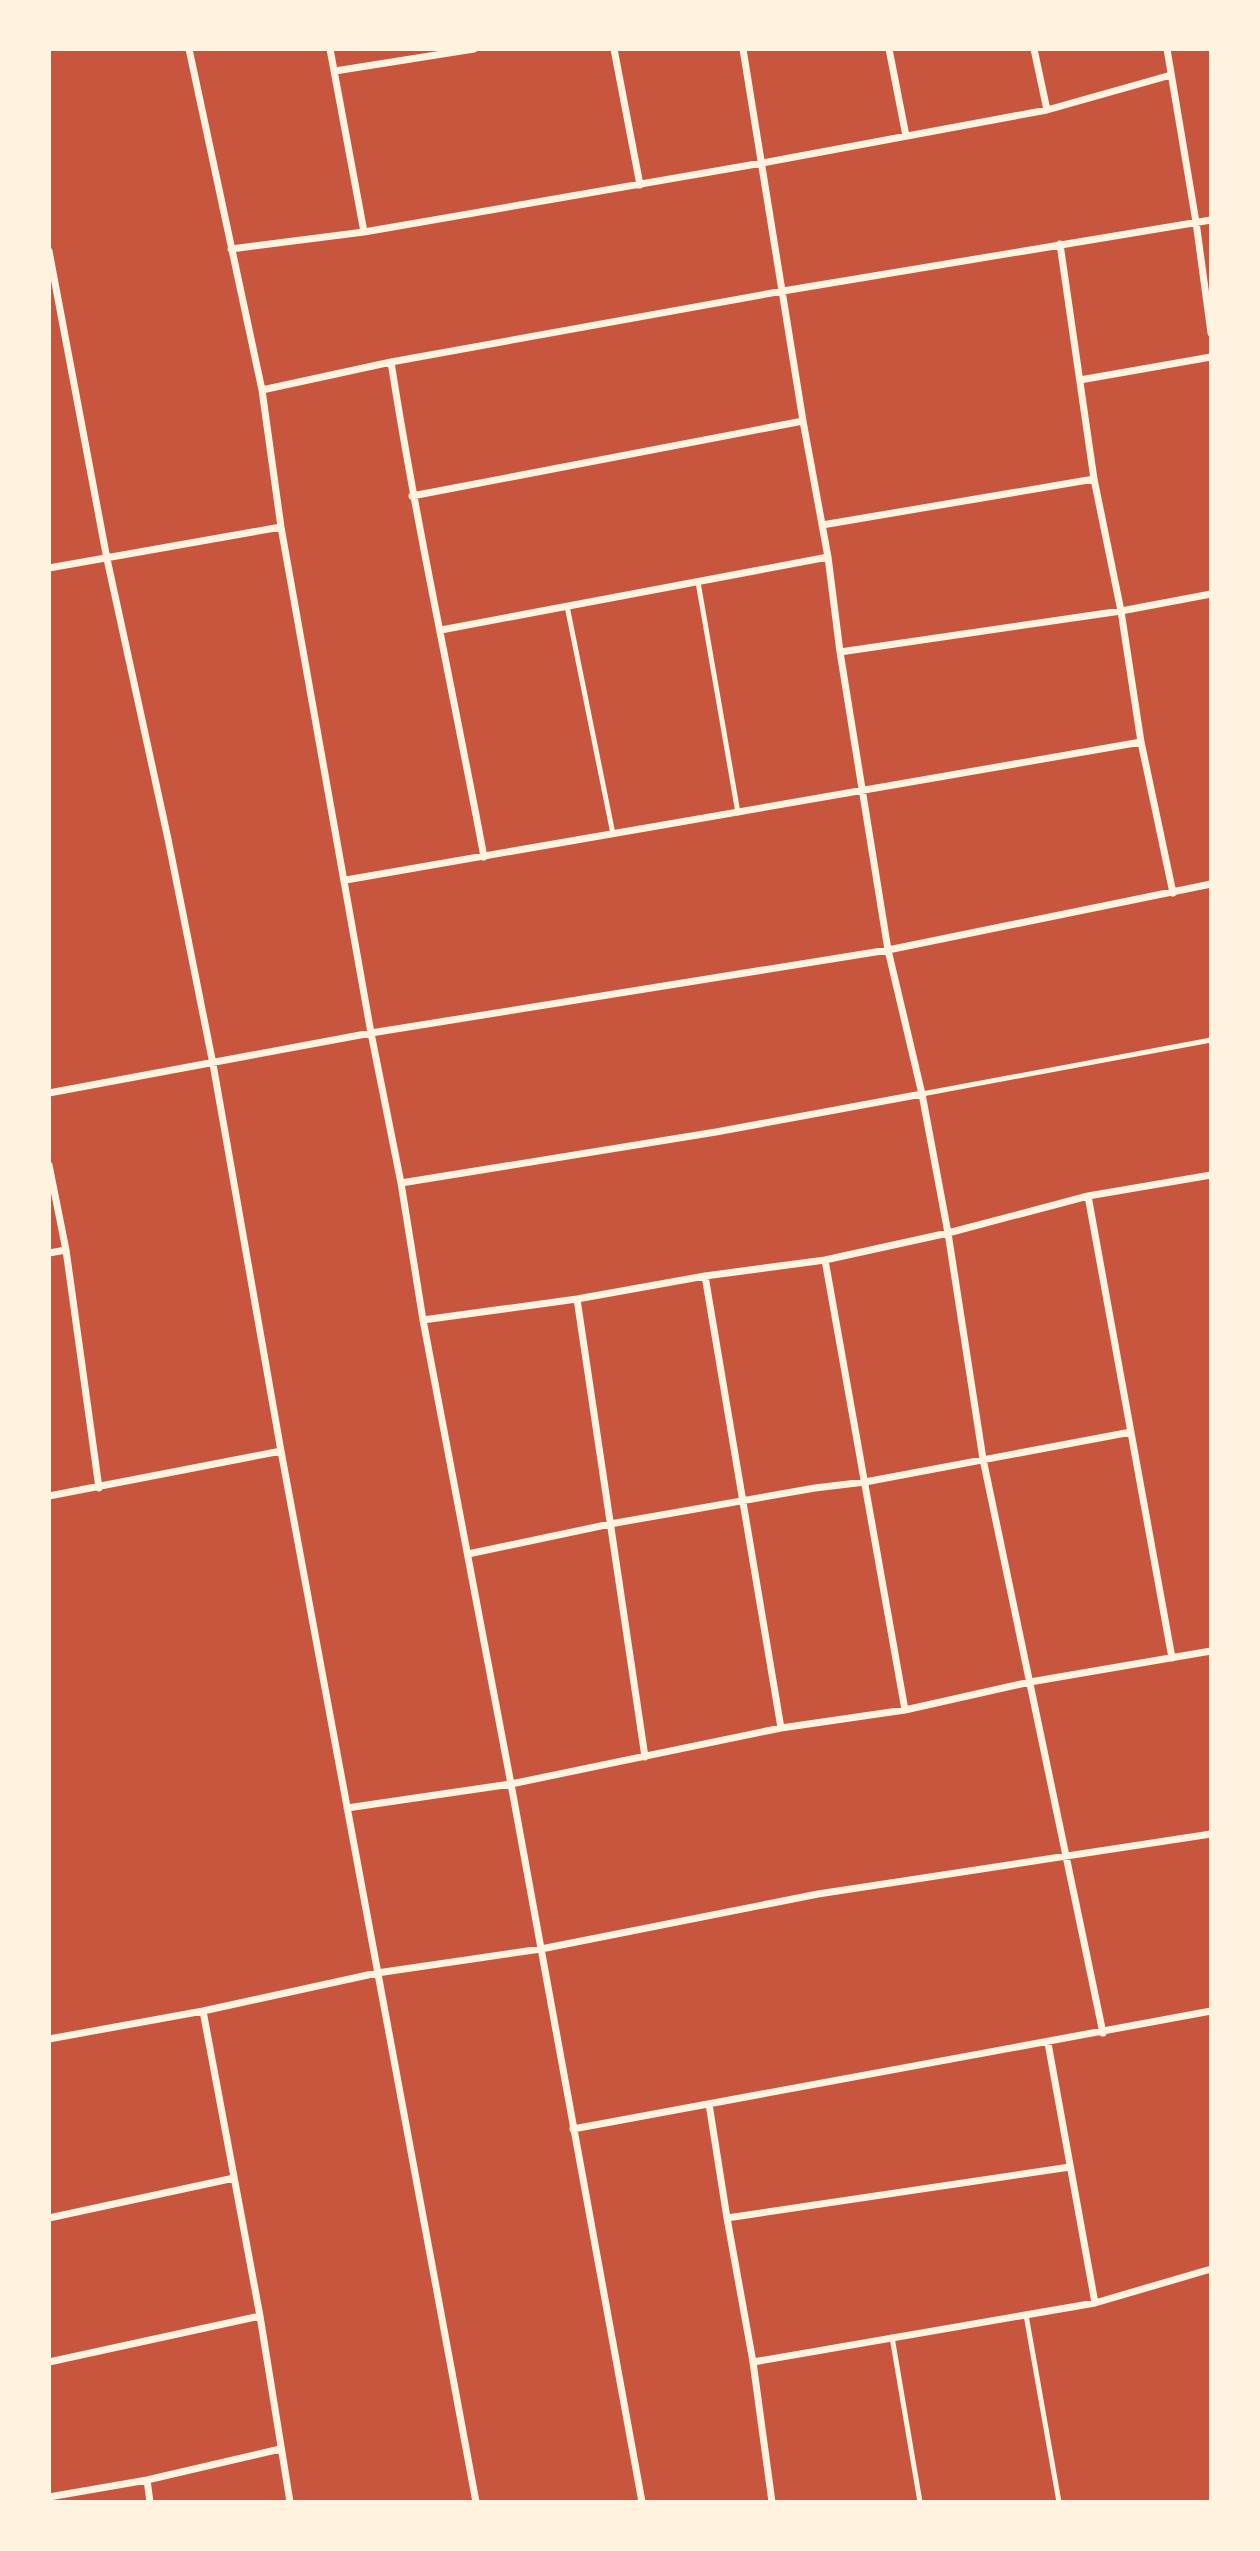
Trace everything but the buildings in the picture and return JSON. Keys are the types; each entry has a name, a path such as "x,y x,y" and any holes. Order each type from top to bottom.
{"street":[{"path":"189,49 262,390 281,527 346,880 371,1033 401,1183 423,1320 642,2502"},
{"path":"330,49 364,232"},
{"path":"335,71 474,49"},
{"path":"614,49 639,185"},
{"path":"743,49 803,421 828,557 840,652 888,950 922,1094 948,1233 983,1459 1103,2033"},
{"path":"889,49 906,136"},
{"path":"1034,49 1047,110"},
{"path":"1167,49 1196,222 1211,333"},
{"path":"232,249 364,232 762,163 1047,110 1171,75"},
{"path":"262,390 391,362 1060,244 1211,220"},
{"path":"1060,244 1094,479 1121,611 1141,742 1173,893"},
{"path":"49,251 107,559 168,839 213,1064 281,1451 476,2502"},
{"path":"1080,380 1211,357"},
{"path":"391,362 412,496 441,630 484,857"},
{"path":"412,496 803,421"},
{"path":"822,525 1094,479"},
{"path":"49,568 281,527"},
{"path":"441,630 828,557"},
{"path":"840,652 1121,611 1211,594"},
{"path":"346,880 1141,742"},
{"path":"49,1093 371,1033 888,950 1211,884"},
{"path":"401,1183 716,1132 922,1094"},
{"path":"49,1165 66,1250 99,1488"},
{"path":"423,1320 825,1260 948,1233 1088,1196 1211,1175"},
{"path":"1088,1196 1172,1658"},
{"path":"49,1252 66,1250"},
{"path":"825,1260 905,1710"},
{"path":"705,1276 781,1728"},
{"path":"577,1299 645,1757"},
{"path":"468,1553 610,1524 865,1482 1132,1432"},
{"path":"49,1496 281,1451"},
{"path":"347,1808 511,1784 781,1728 905,1710 1030,1682 1211,1651"},
{"path":"49,2039 203,2011 377,1973 541,1949 818,1894 1211,1834"},
{"path":"203,2011 260,2316 290,2502"},
{"path":"573,2129 1211,2011"},
{"path":"1048,2043 1095,2303"},
{"path":"709,2104 753,2362 772,2502"},
{"path":"727,2218 1070,2167"},
{"path":"49,2218 234,2178"},
{"path":"753,2362 1095,2303 1211,2269"},
{"path":"49,2362 260,2316"},
{"path":"49,2497 147,2480 280,2449"},
{"path":"147,2480 150,2502"}],"lane":[{"path":"698,582 738,813"},
{"path":"567,606 613,834"},
{"path":"922,1094 1211,1040"},
{"path":"1026,2315 1059,2502"},
{"path":"892,2337 920,2502"}]}
